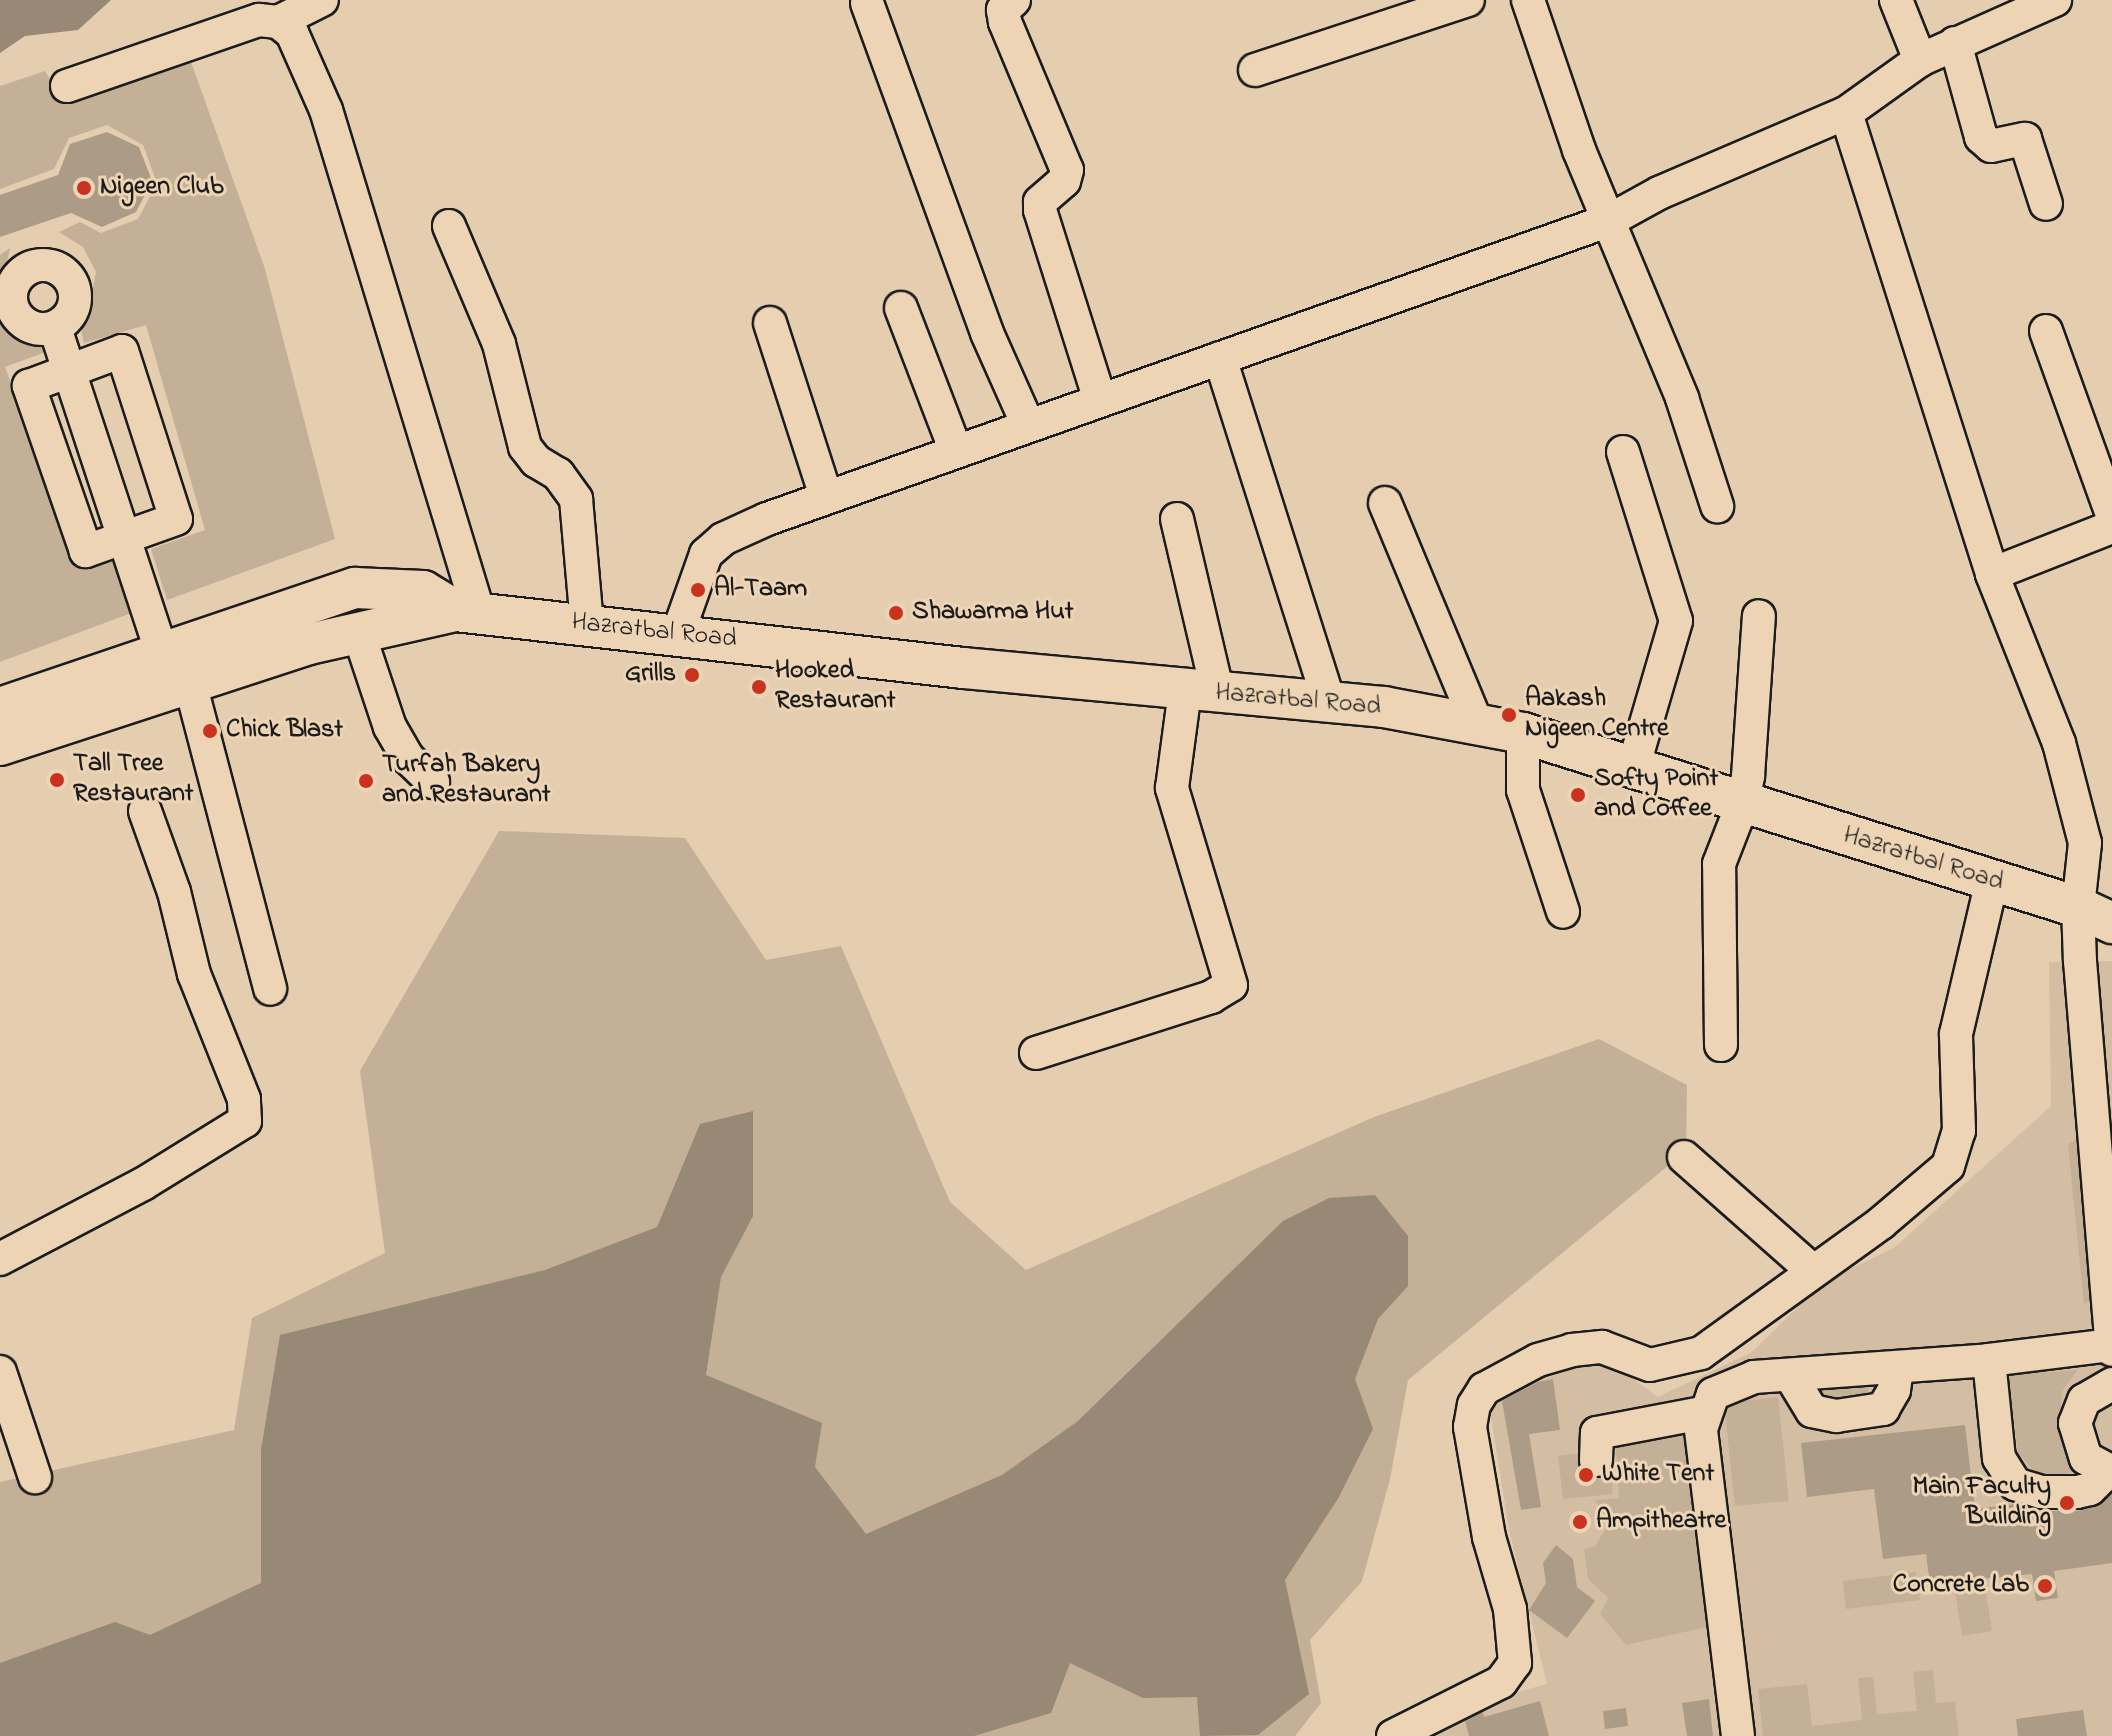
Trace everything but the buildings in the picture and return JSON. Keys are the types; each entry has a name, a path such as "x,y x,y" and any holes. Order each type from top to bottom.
{"main road":[{"name":"Hazratbal Road","path":"0,708 355,588 423,591 468,612"},
{"name":"Hazratbal Road","path":"0,745 309,644 468,612 1202,692 1329,702 1477,724 1523,733 1634,765 1742,805 2095,915"}],"street":[{"path":"278,22 322,0"},
{"path":"1014,0 1003,17 1067,170 1064,181 1040,202 1040,210 1099,397"},
{"path":"1255,70 1468,0"},
{"path":"1528,0 1579,150 1682,398 1717,506"},
{"path":"1896,0 1920,60"},
{"path":"678,633 695,574 715,544 826,496 1099,397 1220,358 1610,220 1670,188 1846,113 1920,60 2055,0"},
{"path":"867,3 987,333 1028,425"},
{"path":"67,86 259,20 278,22 292,33 326,110 468,612"},
{"path":"1955,43 1984,142 1991,146 2025,139 2046,204"},
{"path":"1738,1736 1702,1413 1713,1394 1730,1384 1790,1375 2112,1347 2095,915 2082,828 2059,743 1992,574 1846,113"},
{"path":"449,226 499,344 525,447 536,461 558,474 576,499 587,624"},
{"path":"901,308 956,451"},
{"path":"770,323 826,496"},
{"path":"55,328 162,653"},
{"path":"2046,331 2112,514"},
{"path":"122,351 176,519 124,537 86,551 29,386 122,351"},
{"path":"1220,358 1329,702"},
{"path":"1623,452 1676,621 1634,765"},
{"path":"1385,503 1477,724"},
{"path":"1036,1053 1211,997 1231,985 1172,788 1202,692 1177,519"},
{"path":"1992,574 2112,527"},
{"path":"1721,1045 1719,864 1742,805 1753,737 1759,616"},
{"path":"359,634 390,727 408,758 433,782"},
{"path":"190,683 270,989"},
{"path":"1523,733 1523,790 1563,912"},
{"path":"0,1259 51,1236 231,1134 245,1121 244,1099 194,974 174,892 145,811"},
{"path":"1393,1736 1501,1682 1515,1663 1510,1609 1489,1537 1470,1427 1474,1405 1484,1389 1538,1360 1572,1350 1602,1347 1650,1365 1673,1364 1701,1353 1911,1200 1948,1166 1957,1150 1956,1034 1992,881"},
{"path":"1684,1157 1813,1271"},
{"path":"1989,1360 1999,1458 2015,1484 2041,1492 2090,1489 2110,1472 2086,1458 2075,1423 2084,1400 2112,1384"},
{"path":"1790,1375 1812,1411 1836,1416 1883,1409 1894,1390 1897,1368"},
{"path":"0,1372 35,1477"},
{"path":"1596,1460 1597,1433 1702,1413"}],"shaded area":[{"path":"0,0 111,0 78,30 25,36 0,53"},
{"path":"190,59 265,269 335,539 167,600 151,549 205,530 146,325 84,343 78,314 91,298 96,272 83,247 59,232 80,222 101,233 138,219 157,183 143,145 107,125 69,138 54,169 0,189 0,86 45,71 62,99"},
{"path":"10,248 1,290 7,316 24,331 49,338 51,350 5,367 75,556 121,556 142,609 0,662 0,255"},
{"path":"499,831 685,838 766,960 841,946 950,1202 1026,1270 1374,1117 1599,1039 1687,1085 1686,1151 1408,1380 1390,1479 1362,1581 1310,1640 1321,1703 1295,1736 0,1736 0,1482 234,1430 252,1318 385,1253 360,1071"},
{"path":"2112,961 2112,1736 1405,1736 1446,1711 1547,1684 1509,1530 1488,1398 1532,1375 1563,1372 1596,1352 1658,1397 1752,1352 1822,1283 1895,1247 2051,1106 2049,962"},
{"path":"753,1111 753,1216 721,1277 706,1375 822,1423 815,1467 866,1534 1002,1475 1078,1421 1283,1221 1329,1198 1375,1195 1408,1236 1408,1286 1378,1319 1355,1379 1373,1429 1339,1497 1285,1580 1309,1694 1258,1735 1200,1736 1197,1697 1143,1698 1070,1663 1051,1713 974,1736 0,1736 0,1663 115,1622 150,1635 261,1583 261,1450 280,1335 545,1270 657,1227 700,1124"},
{"path":"2077,1139 2093,1297 2084,1305 2068,1144"},
{"path":"2078,1370 2062,1391 2060,1415 2079,1471 2040,1478 2018,1453 2008,1375"},
{"path":"1869,1377 1867,1400 1827,1404 1821,1388"},
{"path":"1778,1397 1789,1501 1735,1506 1724,1403"},
{"path":"1688,1423 1716,1625 1626,1645 1600,1614 1608,1598 1588,1579 1584,1549 1595,1546 1609,1524 1595,1500 1619,1498 1615,1435"},
{"name":"White Tent","path":"1609,1450 1613,1494 1563,1499 1558,1456"},
{"path":"1916,1572 1920,1600 1846,1609 1843,1581"},
{"path":"1985,1587 1992,1631 1962,1636 1955,1591"},
{"path":"1933,1670 1936,1703 1955,1702 1959,1736 1763,1736 1758,1689 1807,1684 1812,1726 1862,1720 1858,1678 1873,1677 1877,1714 1917,1711 1913,1672"}],"place":[{"name":"Nigeen Club","path":"84,188"},
{"name":"Al-Taam","path":"698,590"},
{"name":"Shawarma Hut","path":"896,613"},
{"name":"Grills","path":"692,675"},
{"name":"Hooked Restaurant","path":"759,687"},
{"name":"Aakash Nigeen Centre","path":"1509,715"},
{"name":"Chick Blast","path":"210,731"},
{"name":"Tall Tree Restaurant","path":"57,780"},
{"name":"Turfah Bakery and Restaurant","path":"366,781"},
{"name":"Softy Point and Coffee","path":"1578,795"},
{"name":"White Tent","path":"1586,1475"},
{"name":"Main Faculty Building","path":"2067,1503"},
{"name":"Ampitheatre","path":"1580,1522"},
{"name":"Concrete Lab","path":"2045,1586"}]}
